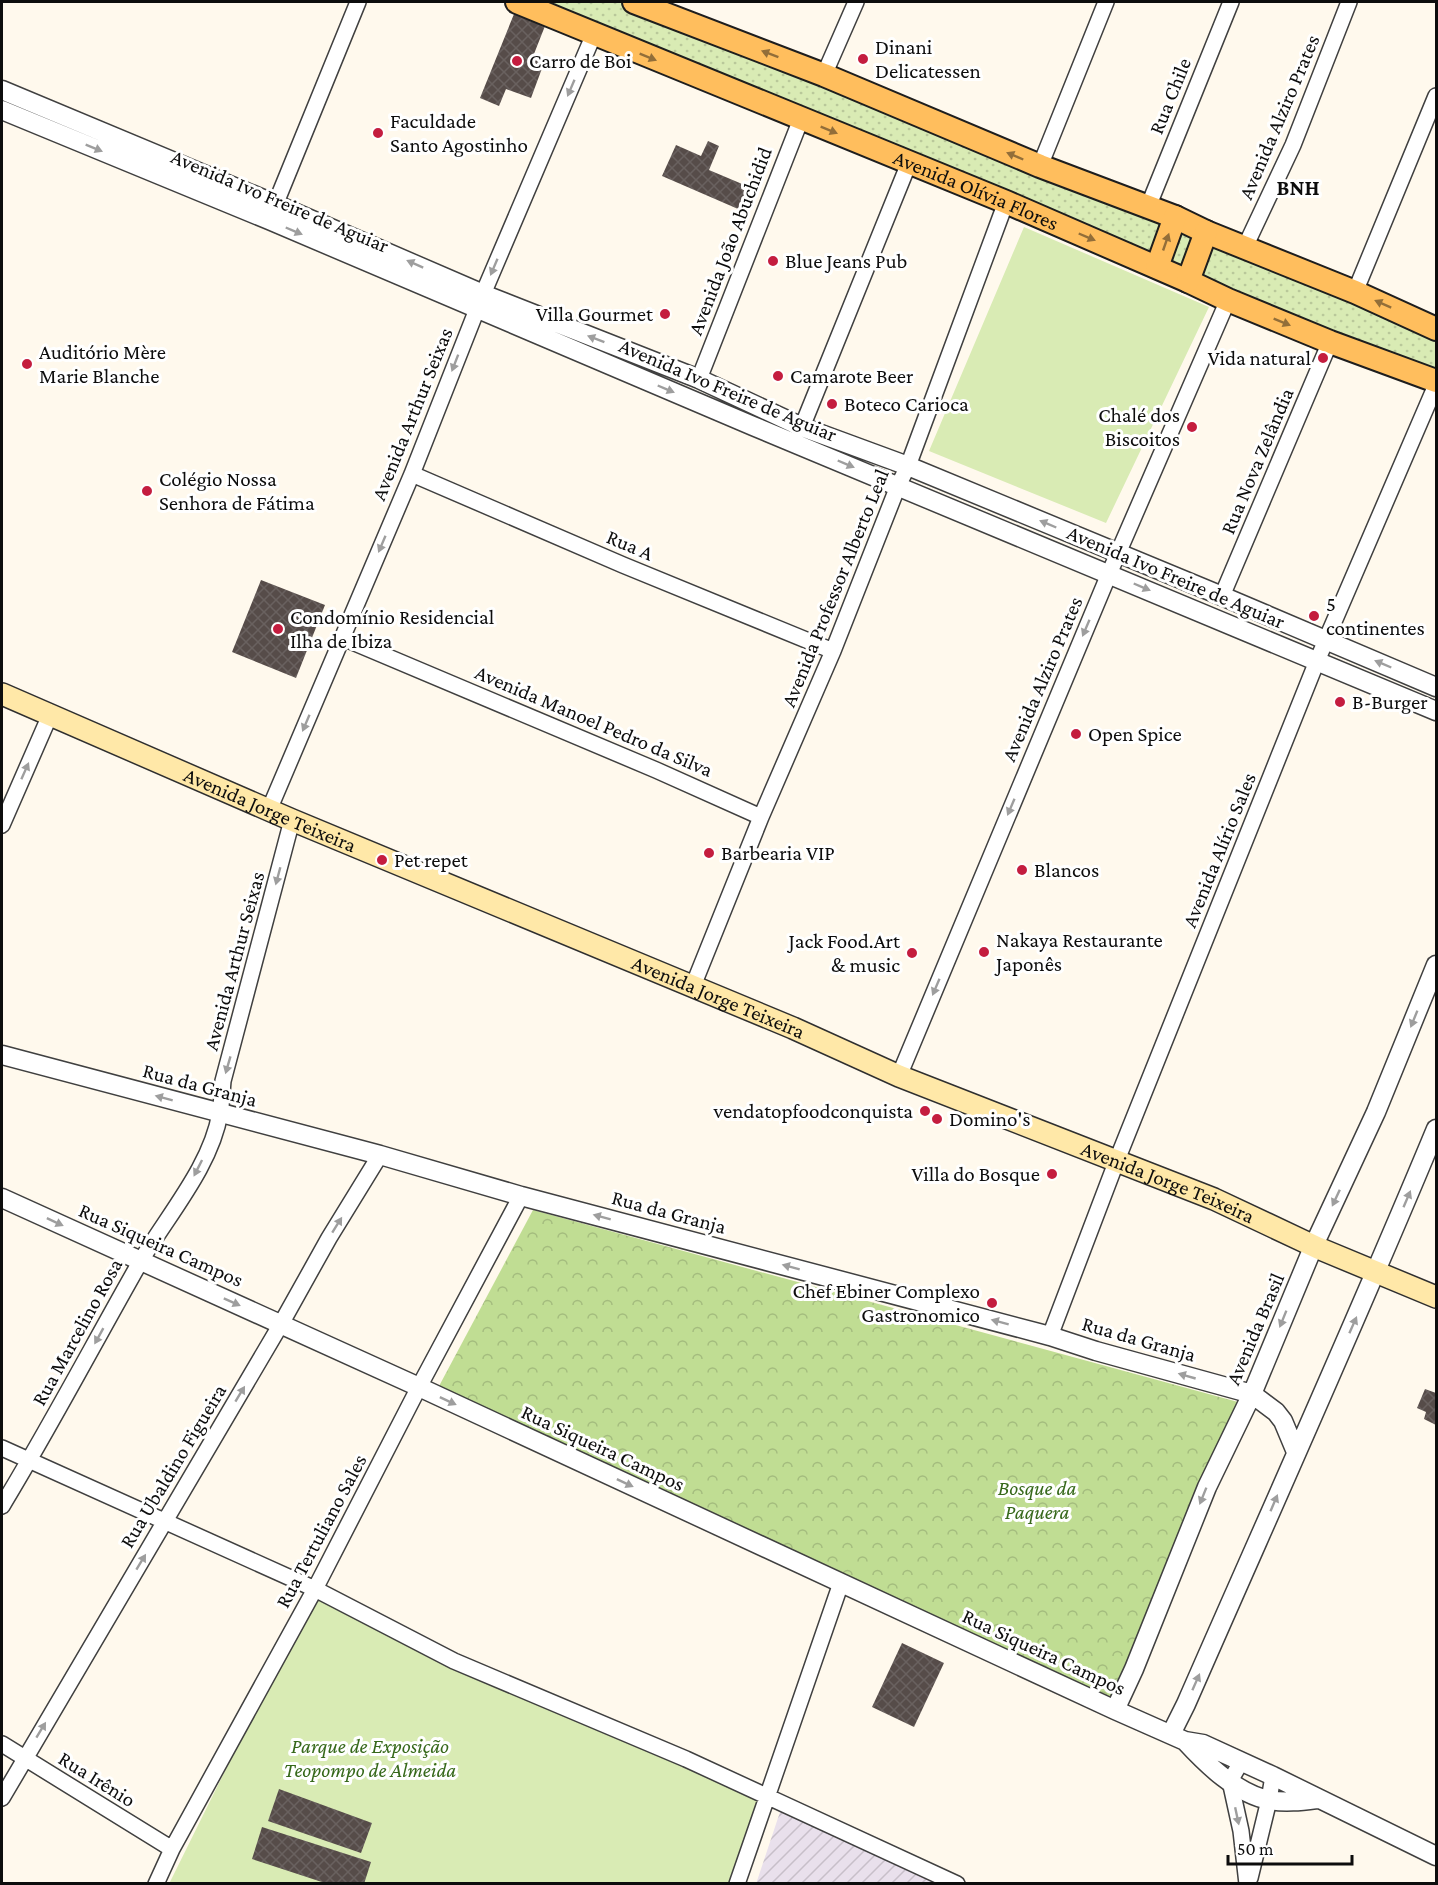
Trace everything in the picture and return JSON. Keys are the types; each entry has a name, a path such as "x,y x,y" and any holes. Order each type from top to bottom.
{"main road":[{"name":"Avenida Olívia Flores","path":"517,2 1006,202 1228,300 1437,383"},
{"path":"634,2 824,75 1040,166 1175,217 1437,328"},
{"path":"1157,267 1175,217"},
{"path":"1188,281 1206,232"},
{"name":"Avenida Jorge Teixeira","path":"2,694 292,820 693,986 899,1076 1214,1199 1314,1245 1437,1297"}],"street":[{"path":"272,212 358,2"},
{"path":"824,75 856,2"},
{"path":"1040,166 1106,2"},
{"name":"Rua Chile","path":"1148,207 1231,2"},
{"name":"Avenida Alziro Prates","path":"1245,247 1293,144 1349,2"},
{"name":"Avenida Arthur Seixas","path":"269,810 412,474 480,301 594,34"},
{"name":"Avenida Ivo Freire de Aguiar","path":"2,90 74,130 480,301 898,486 1437,711"},
{"path":"1355,292 1437,96"},
{"name":"Avenida Ivo Freire de Aguiar","path":"2,110 74,130"},
{"name":"Avenida João Abuchidid","path":"699,379 801,119"},
{"path":"802,427 909,163"},
{"name":"Avenida Professor Alberto Leal","path":"693,986 908,466 1006,202"},
{"name":"Avenida Alziro Prates","path":"899,1076 1109,574 1228,300"},
{"name":"Avenida Ivo Freire de Aguiar","path":"480,301 699,379 802,427 908,466 1327,641 1436,684"},
{"name":"Rua Nova Zelândia","path":"1222,596 1330,342"},
{"name":"Avenida Alírio Sales","path":"1050,1336 1117,1160 1317,661 1437,383"},
{"name":"Rua A","path":"412,474 623,565 833,651"},
{"name":"Avenida Manoel Pedro da Silva","path":"343,638 656,770 761,817"},
{"path":"2,825 50,715"},
{"name":"Avenida Arthur Seixas","path":"220,1114 223,1081 292,820"},
{"name":"Avenida Brasil","path":"1115,1710 1134,1669 1207,1487 1252,1394 1314,1245 1376,1112 1437,965"},
{"name":"Rua da Granja","path":"2,1055 1050,1336 1252,1394 1276,1412 1283,1421 1296,1452"},
{"name":"Rua Marcelino Rosa","path":"2,1506 141,1261 189,1186 208,1149 220,1114"},
{"path":"1178,1738 1186,1704 1377,1272 1437,1129"},
{"name":"Rua Ubaldino Figueira","path":"2,1798 281,1324 329,1238 380,1155"},
{"name":"Rua Tertuliano Sales","path":"156,1884 172,1849 315,1589 521,1196"},
{"name":"Rua Siqueira Campos","path":"2,1198 419,1387 1115,1710 1178,1738 1203,1744 1273,1776 1437,1856"},
{"path":"2,1448 315,1589 454,1660 783,1803 957,1884"},
{"path":"736,1884 842,1583"},
{"name":"Rua Siqueira Campos","path":"1178,1738 1248,1794 1285,1802 1317,1799"},
{"name":"Rua Irênio","path":"2,1744 172,1849"},
{"path":"1241,1762 1230,1781 1248,1884"},
{"path":"1248,1884 1273,1776"}],"shaded area":[{"path":"783,1803 957,1884 756,1884"}],"green space":[{"path":"524,2 637,2 1436,329 1436,384"},
{"path":"1024,227 1209,307 1106,523 929,451"},
{"name":"Bosque da Paquera","path":"533,1210 1238,1402 1119,1701 438,1388"},
{"name":"Parque de Exposição Teopompo de Almeida","path":"315,1589 441,1654 771,1797 739,1883 169,1884"}],"building":[{"name":"Carro de Boi","path":"514,14 545,26 532,59 544,63 531,98 506,89 499,106 480,98"},
{"path":"708,141 719,146 709,170 754,189 745,212 662,176 676,145 701,156"},
{"name":"Condomínio Residencial Ilha de Ibiza","path":"261,580 325,605 296,678 232,652"},
{"path":"1425,1389 1436,1393 1436,1425 1424,1419 1426,1412 1417,1408"},
{"path":"902,1643 944,1663 914,1727 872,1707"},
{"path":"279,1789 372,1823 361,1853 268,1821"},
{"path":"262,1827 371,1862 364,1884 328,1884 252,1859"}],"place":[{"name":"Dinani Delicatessen","path":"863,59"},
{"name":"Carro de Boi","path":"517,61"},
{"name":"Faculdade Santo Agostinho","path":"378,133"},
{"name":"Blue Jeans Pub","path":"773,261"},
{"name":"Villa Gourmet","path":"665,314"},
{"name":"Vida natural","path":"1323,358"},
{"name":"Auditório Mère Marie Blanche","path":"27,364"},
{"name":"Camarote Beer","path":"778,376"},
{"name":"Boteco Carioca","path":"832,404"},
{"name":"Chalé dos Biscoitos","path":"1192,427"},
{"name":"Colégio Nossa Senhora de Fátima","path":"147,491"},
{"name":"5 continentes","path":"1314,616"},
{"name":"Condomínio Residencial Ilha de Ibiza","path":"278,629"},
{"name":"B-Burger","path":"1340,702"},
{"name":"Open Spice","path":"1076,734"},
{"name":"Barbearia VIP","path":"709,853"},
{"name":"Pet repet","path":"382,860"},
{"name":"Blancos","path":"1022,870"},
{"name":"Nakaya Restaurante Japonês","path":"984,952"},
{"name":"Jack Food.Art & music","path":"912,953"},
{"name":"vendatopfoodconquista","path":"925,1111"},
{"name":"Domino's","path":"937,1119"},
{"name":"Villa do Bosque","path":"1052,1174"},
{"name":"Chef Ebiner Complexo Gastronomico","path":"992,1303"}],"district":[{"name":"BNH","path":"1298,187"}]}
